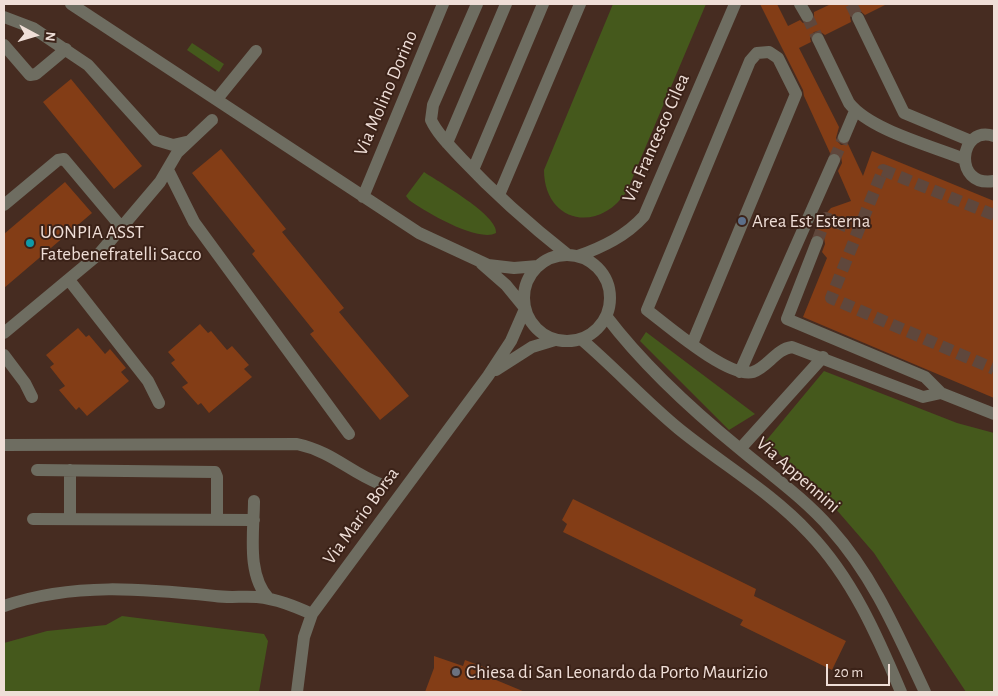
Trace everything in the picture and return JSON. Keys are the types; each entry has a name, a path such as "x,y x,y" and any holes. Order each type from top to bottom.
{"street":[{"path":"71,4 217,99 362,197 420,233 478,261 514,268 538,266"},
{"name":"Via Molino Dorino","path":"362,197 443,4"},
{"path":"477,4 431,113 434,126 447,144 525,221 573,256"},
{"path":"447,144 506,4"},
{"path":"473,170 544,4"},
{"path":"499,195 580,4"},
{"name":"Via Francesco Cilea","path":"573,256 597,250 624,234 644,216 735,4"},
{"path":"800,4 806,16"},
{"path":"4,17 33,28 66,49 100,76 156,140 173,145 186,142"},
{"path":"858,18 904,113 971,141"},
{"path":"818,39 849,103 855,111 876,125 964,159"},
{"path":"4,46 30,75 36,74 66,49"},
{"path":"217,99 256,50"},
{"path":"692,344 796,94 778,58 769,52 757,53 750,60 647,310 692,344 726,366 740,372 754,372 784,348 798,348 923,397 941,393"},
{"path":"844,137 855,111"},
{"path":"4,333 99,254 168,170 173,159 186,142 212,120"},
{"path":"994,136 982,135 971,141 964,159 966,166 974,177 988,182 994,180"},
{"path":"4,205 58,160 64,159 122,228"},
{"path":"740,372 834,160"},
{"path":"168,170 194,222 348,434"},
{"path":"817,242 787,319 925,377 941,393 994,414"},
{"path":"478,261 506,285 524,308 530,323 538,331 555,340 564,342 581,339 597,330 606,316 610,300 608,284 599,270 588,260 573,256 550,258 538,266 526,281 523,293 524,308"},
{"path":"69,280 148,381 159,402"},
{"name":"Via Mario Borsa","path":"297,692 304,637 312,614 488,376 511,342 524,308"},
{"name":"Via Appennini","path":"606,316 627,344 702,417 807,505 849,551 869,578 886,609 925,692"},
{"name":"Via Appennini","path":"581,339 679,429 762,490 808,532 845,578 859,602 901,692"},
{"name":"Via Mario Borsa","path":"488,376 521,352 555,340"},
{"path":"4,355 25,382 32,397"},
{"path":"740,449 823,357"},
{"path":"4,445 297,444 315,448 332,456 361,477 380,484"},
{"path":"38,470 215,472 217,477 217,520"},
{"path":"70,470 70,519"},
{"path":"254,500 255,576 262,592 269,599"},
{"path":"33,518 254,520"},
{"path":"4,606 37,596 115,588 269,599 289,604 312,614"}],"green space":[{"path":"613,4 706,4 627,191 615,205 602,214 588,217 575,216 563,211 553,201 546,188 544,170"},
{"path":"192,43 224,64 219,72 187,50"},
{"path":"424,172 478,209 494,226 496,233 488,235 477,234 465,230 438,218 409,200 406,196"},
{"path":"646,332 755,414 729,430 640,341"},
{"path":"824,371 957,423 994,433 994,692 966,692 874,553 815,485 765,442"},
{"path":"122,616 264,634 268,641 259,692 4,692 4,643 47,631 106,625"}],"building":[{"path":"760,4 777,4 788,26 800,20 803,23 811,23 814,20 814,12 831,4 887,4 865,15 859,10 854,11 850,17 851,22 825,35 819,31 814,32 810,38 811,42 799,48 839,127 837,141 841,145 848,144 863,176 872,151 994,201 994,398 803,317 827,258 822,252 825,244 824,237 816,234 818,223 831,208 851,201 838,171 842,163 841,156 837,152 830,153 803,90"},
{"path":"71,79 142,166 114,189 43,102"},
{"path":"221,149 286,229 282,232 344,308 339,312 409,396 380,420 310,334 314,331 252,254 255,251 192,173"},
{"name":"UONPIA ASST Fatebenefratelli Sacco","path":"65,182 92,213 4,288 4,234"},
{"path":"200,324 208,333 211,331 227,350 232,346 249,365 244,369 252,377 209,413 201,403 198,405 182,387 188,383 171,363 175,360 168,352"},
{"path":"78,328 86,337 89,335 105,354 110,349 126,368 121,372 129,381 87,416 79,407 76,410 59,390 65,386 50,367 54,364 46,355"},
{"path":"573,499 756,589 754,596 846,641 832,670 740,625 743,620 563,532 567,524 562,520"},
{"name":"Chiesa di San Leonardo da Porto Maurizio","path":"434,656 463,666 465,660 486,668 484,675 525,692 425,692 434,668"}],"tunnel":[{"path":"851,4 858,18"},
{"path":"807,16 818,39"},
{"path":"834,160 844,137"},
{"path":"994,215 883,170 831,298 994,369"},
{"path":"817,242 826,218 858,231"}],"place":[{"name":"Area Est Esterna","path":"742,221"},
{"name":"UONPIA ASST Fatebenefratelli Sacco","path":"30,243"},
{"name":"Chiesa di San Leonardo da Porto Maurizio","path":"456,672"}]}
